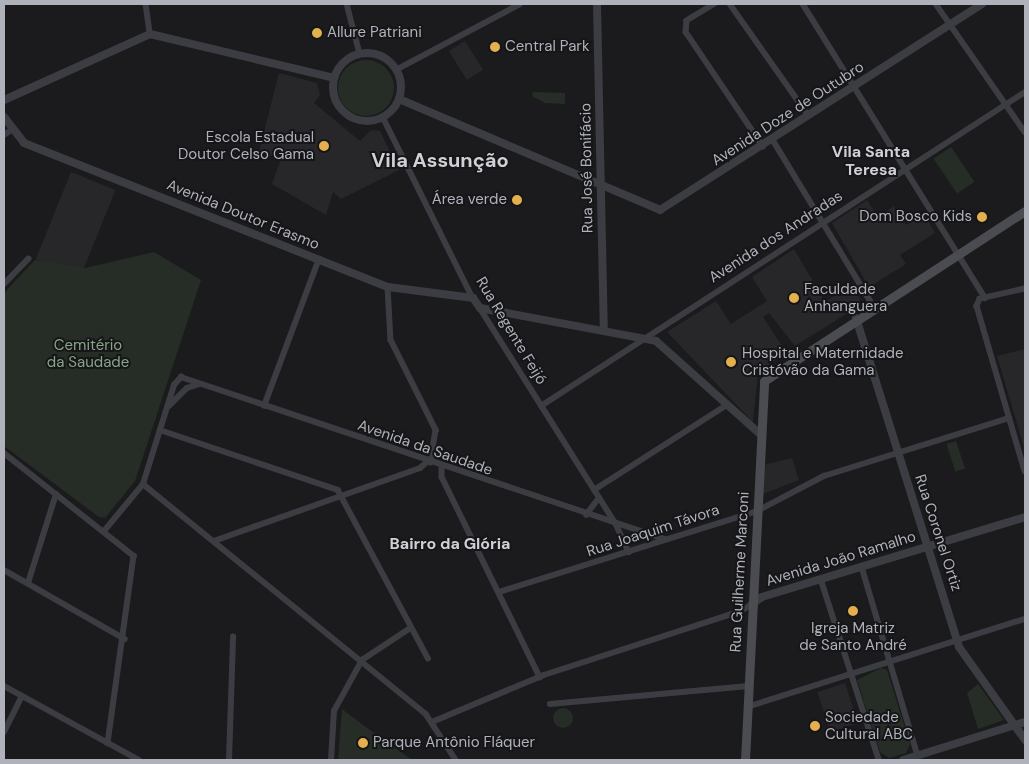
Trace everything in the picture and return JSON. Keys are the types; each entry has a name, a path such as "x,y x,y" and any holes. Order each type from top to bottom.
{"main road":[{"path":"856,318 1025,211"},
{"name":"Rua Guilherme Marconi","path":"745,760 762,385 769,374 856,318"}],"street":[{"path":"146,4 150,34"},
{"path":"347,4 360,54"},
{"path":"396,70 520,4"},
{"name":"Rua José Bonifácio","path":"597,4 604,331"},
{"path":"715,4 684,26 763,146"},
{"path":"730,4 809,116"},
{"path":"803,4 957,254 982,298"},
{"path":"936,4 1025,132"},
{"name":"Avenida Doze de Outubro","path":"398,98 650,209 664,209 982,4"},
{"path":"4,100 150,34 334,78"},
{"path":"360,54 383,57 396,70 398,98 383,117 365,121 346,113 335,99 334,78 343,63 360,54"},
{"name":"Avenida dos Andradas","path":"541,406 643,338 1025,92"},
{"name":"Avenida Doutor Erasmo","path":"4,117 28,145 388,287 474,298"},
{"name":"Rua Regente Feijó","path":"383,117 474,298 616,524 628,552"},
{"path":"4,135 13,129"},
{"path":"773,140 874,307"},
{"path":"4,284 28,259"},
{"path":"264,406 318,260"},
{"path":"214,541 420,468 429,462 436,430 392,340 388,287"},
{"path":"982,298 1025,289"},
{"path":"982,298 977,308 1025,470"},
{"path":"480,308 643,338 667,346 727,405 760,434"},
{"name":"Rua Coronel Ortiz","path":"856,318 957,641 1025,740"},
{"path":"182,378 187,388"},
{"path":"105,530 143,484 166,409 182,378"},
{"name":"Avenida da Saudade","path":"182,378 442,467 665,540"},
{"path":"166,409 187,388 199,384"},
{"path":"594,490 727,405"},
{"name":"Rua Joaquim Távora","path":"498,592 757,511 824,476 1010,418"},
{"path":"160,430 332,487 342,495 409,629 428,658"},
{"path":"4,453 105,530 135,558 125,639 108,743"},
{"path":"442,467 442,477 540,677"},
{"path":"143,484 362,660 432,722 456,760"},
{"path":"28,583 56,494"},
{"path":"586,515 599,498"},
{"name":"Avenida João Ramalho","path":"752,604 821,579 1025,517"},
{"path":"862,567 918,756"},
{"path":"4,570 125,639"},
{"path":"821,579 879,760"},
{"path":"432,722 540,677 742,612 752,604"},
{"path":"747,707 1025,619"},
{"path":"331,760 334,711 362,660 409,629"},
{"path":"229,760 233,637"},
{"path":"4,686 139,760"},
{"path":"550,704 748,686"},
{"path":"4,732 22,696"},
{"path":"903,760 1025,722"}],"shaded area":[{"path":"465,41 483,70 467,80 449,51"},
{"name":"Escola Estadual Doutor Celso Gama","path":"279,73 317,83 320,95 314,103 360,141 371,130 380,131 399,170 341,199 333,192 326,215 272,184 281,159 259,152"},
{"path":"71,172 116,190 80,277 36,259"},
{"path":"867,200 878,217 894,206 906,225 924,214 935,233 900,255 906,264 869,287 832,223"},
{"path":"794,249 825,302 853,284 862,304 795,346 769,313 763,317 786,352 758,373 753,422 667,332 716,301 731,324 767,301 752,277"},
{"path":"1025,349 1025,451 997,356"},
{"path":"792,458 799,480 763,494 764,465"},
{"path":"845,683 858,723 830,732 817,692"}],"green space":[{"path":"366,60 381,65 389,73 394,88 389,103 381,111 366,116 351,111 343,103 338,88 343,73 351,65"},
{"path":"533,92 565,93 565,104 545,103 532,96"},
{"path":"951,147 974,182 957,194 934,159"},
{"name":"Cemitério da Saudade","path":"154,252 201,280 135,481 105,518 99,517 4,446 4,293 35,260 85,268"},
{"path":"956,441 965,469 955,472 946,444"},
{"path":"881,668 887,670 910,744 906,753 889,758 880,752 857,680"},
{"path":"978,684 1004,720 978,729 967,693"},
{"path":"563,708 570,711 573,718 570,725 563,728 556,725 553,718 556,711"},
{"name":"Parque Antônio Fláquer","path":"342,709 363,725 412,760 338,760"}],"place":[{"name":"Allure Patriani","path":"317,33"},
{"name":"Central Park","path":"495,47"},
{"name":"Escola Estadual Doutor Celso Gama","path":"324,146"},
{"name":"Área verde","path":"517,200"},
{"name":"Dom Bosco Kids","path":"982,217"},
{"name":"Faculdade Anhanguera","path":"794,298"},
{"name":"Hospital e Maternidade Cristóvão da Gama","path":"731,362"},
{"name":"Igreja Matriz de Santo André","path":"853,611"},
{"name":"Sociedade Cultural ABC","path":"815,726"},
{"name":"Parque Antônio Fláquer","path":"363,743"}],"district":[{"name":"Vila Assunção","path":"440,160"},
{"name":"Vila Santa Teresa","path":"871,161"},
{"name":"Bairro da Glória","path":"450,544"}]}
